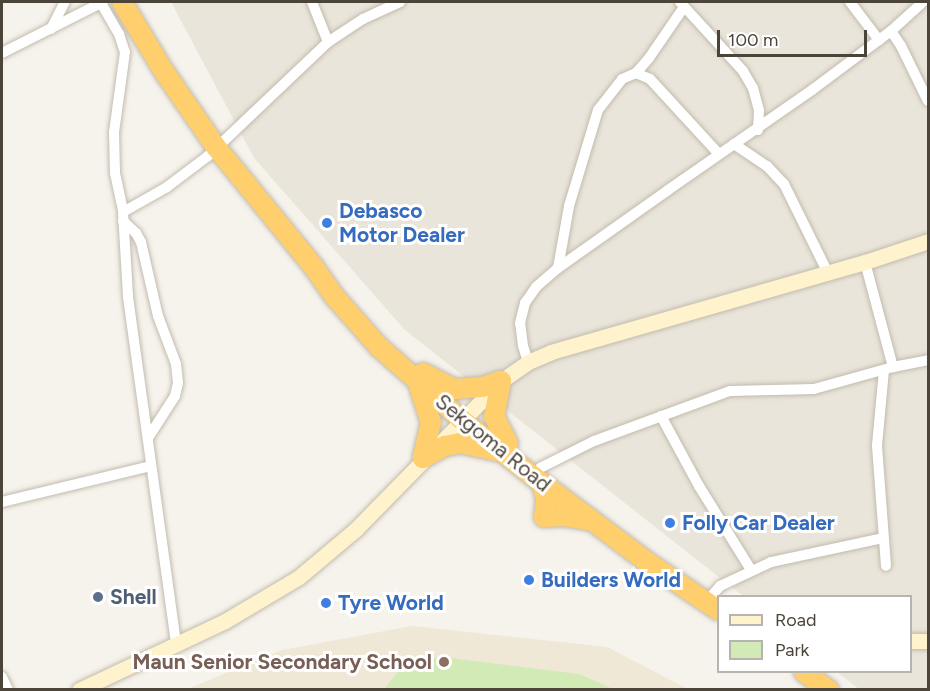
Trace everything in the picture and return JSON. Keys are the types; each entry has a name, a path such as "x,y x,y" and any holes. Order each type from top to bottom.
{"highway":[{"name":"Sekgoma Road","path":"122,2 163,70 216,147 334,296 380,346 541,476 594,522 650,564 708,602"},
{"path":"420,377 455,389 482,387 501,381 494,416 506,448 460,443 445,446 423,458"},
{"path":"420,377 431,422 423,458"},
{"name":"Sekgoma Road","path":"541,476 655,555 708,602"}],"street":[{"path":"51,29 64,2"},
{"path":"2,53 102,2 119,34 125,52 114,132 115,173 123,217 126,287 176,644"},
{"path":"312,2 328,42"},
{"path":"123,217 167,187 216,147 328,42 363,19 400,2"},
{"path":"850,2 879,40"},
{"path":"528,362 520,323 525,303 536,287 558,268 719,154 758,130 891,31 923,2"},
{"path":"558,268 569,206 598,110 622,79 636,73 649,58 682,4 743,71 753,88 759,110 758,130"},
{"path":"891,31 928,101"},
{"path":"636,73 650,79 719,154"},
{"path":"734,144 767,166 784,184 828,273"},
{"path":"123,217 141,242 156,306 176,364 178,383 170,407 148,438"},
{"path":"80,690 225,621 299,578 356,529 423,458 501,381 528,362 562,349 828,273 928,241"},
{"path":"865,262 889,368 877,446 886,566"},
{"path":"541,476 594,441 730,391 814,389 889,368 928,360"},
{"path":"661,416 699,486 751,570"},
{"path":"2,502 152,466"},
{"path":"708,602 720,586 771,562 883,538"},
{"path":"912,641 928,640"},
{"path":"2,677 8,690"}],"shaded area":[{"path":"171,2 928,2 928,689 859,689 838,673 912,673 912,595 742,595 405,330 254,158"},
{"name":"Maun Senior Secondary School","path":"412,626 607,647 688,689 185,690 282,650"}],"green space":[{"path":"443,657 579,674 613,689 384,689 397,673 416,661"}],"place":[{"name":"Debasco Motor Dealer","path":"327,223"},
{"name":"Folly Car Dealer","path":"670,523"},
{"name":"Builders World","path":"529,580"},
{"name":"Shell","path":"98,597"},
{"name":"Tyre World","path":"326,603"},
{"name":"Maun Senior Secondary School","path":"444,662"}]}
